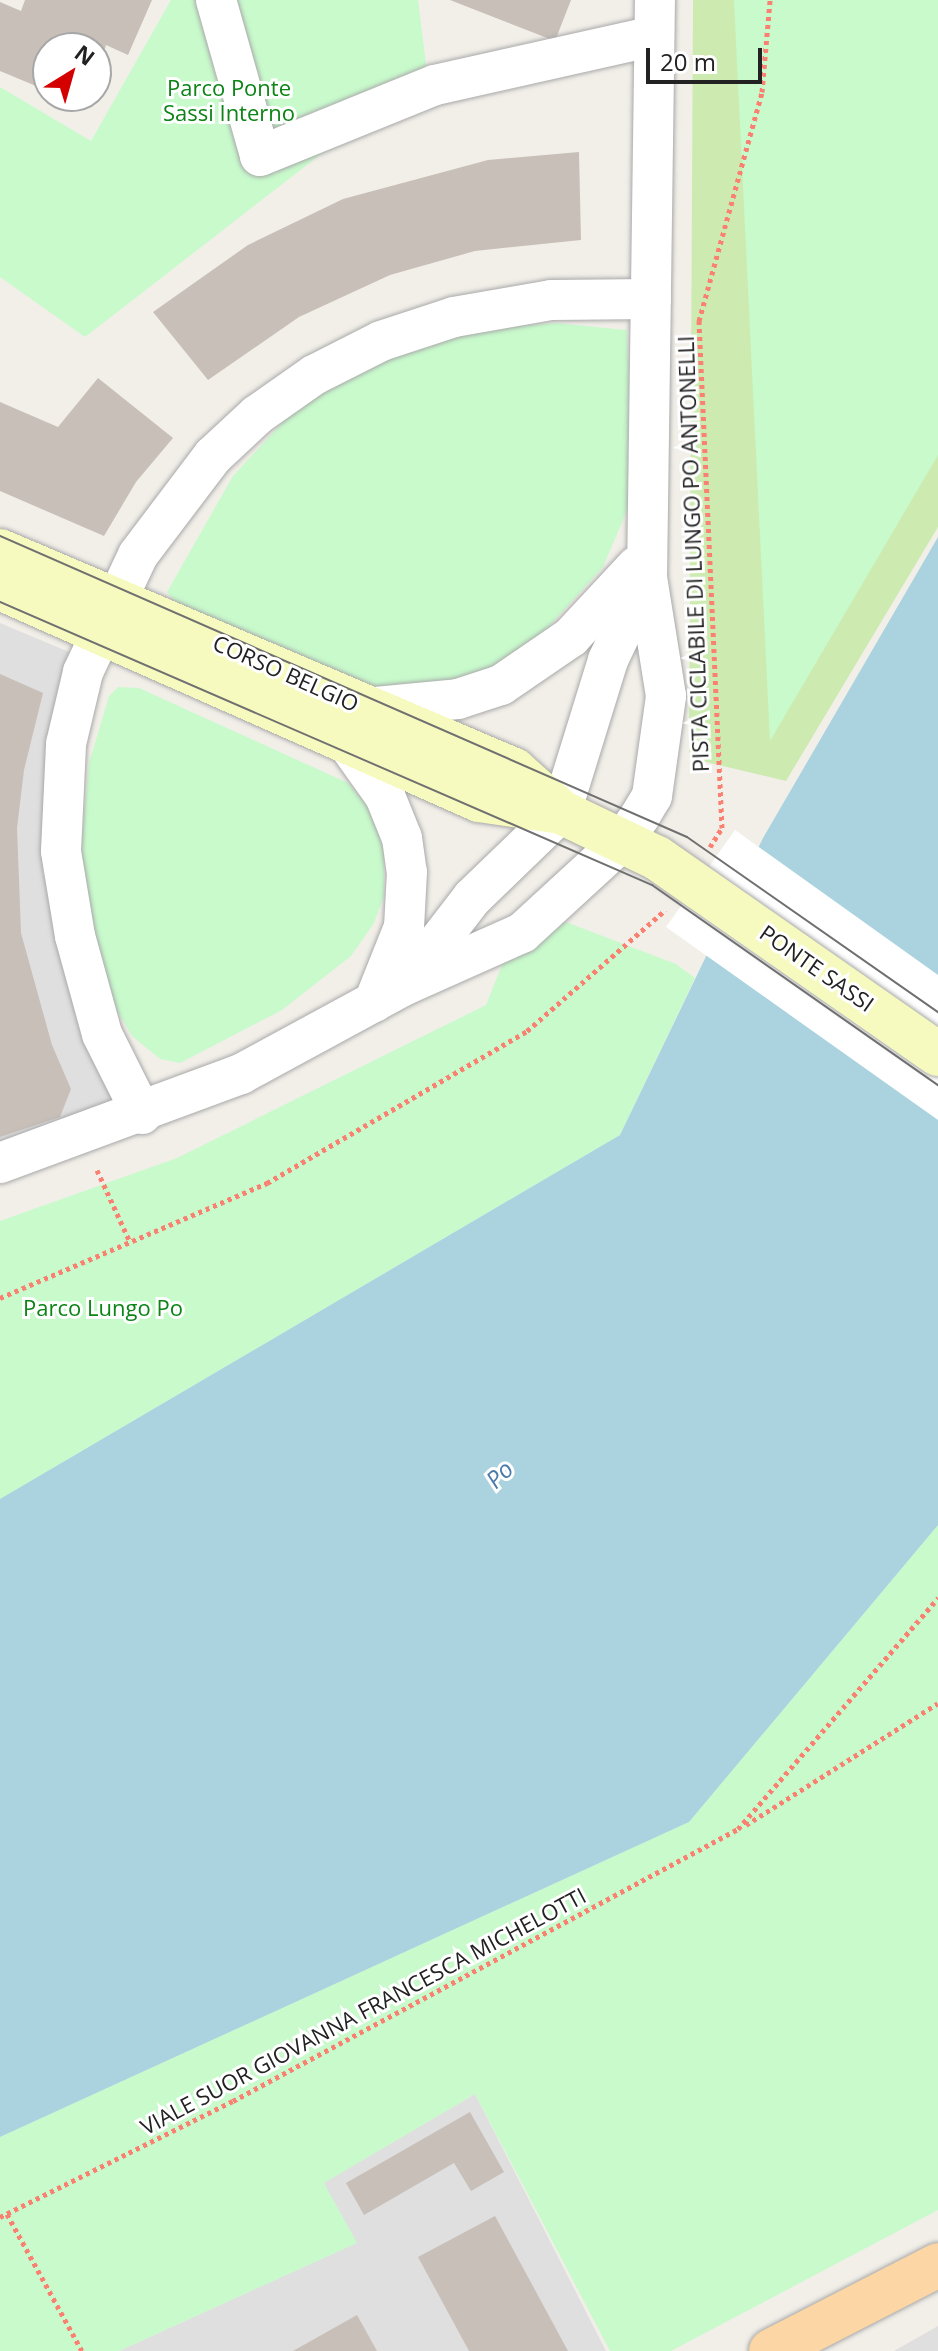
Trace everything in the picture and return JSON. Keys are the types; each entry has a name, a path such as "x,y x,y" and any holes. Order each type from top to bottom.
{"main road":[{"name":"CORSO BELGIO","path":"0,551 107,615 355,724 514,770 561,812 693,880"},
{"name":"CORSO BELGIO","path":"0,588 107,615"},
{"name":"PONTE SASSI","path":"693,880 938,1054"},
{"path":"771,2351 938,2265"}],"street":[{"path":"0,1163 142,1114 241,1074 389,996 522,933 622,841 652,796 666,696 648,564 655,18 435,85 260,156 216,0"},
{"path":"142,1114 102,1034 75,936 61,851 66,744 83,672 107,615 148,540 213,456 314,375 381,341 454,317 551,300 651,299"},
{"path":"389,996 404,927 407,872 402,838 355,724 458,699 533,667 648,564"},
{"path":"389,996 472,898 561,812 608,660 648,564"}],"path":[{"name":"PISTA CICLABILE DI LUNGO PO ANTONELLI","path":"722,828 699,321 762,92 770,0"},
{"path":"0,1298 267,1183 527,1031 662,914 693,880"},
{"path":"81,1136 130,1242"},
{"name":"VIALE SUOR GIOVANNA FRANCESCA MICHELOTTI","path":"738,1829 938,1598"},
{"name":"VIALE SUOR GIOVANNA FRANCESCA MICHELOTTI","path":"0,2217 233,2101 738,1829 938,1703"},
{"path":"7,2214 82,2351"}],"shaded area":[{"path":"0,623 69,652 50,728 43,872 82,1037 119,1106 0,1145"},
{"path":"475,2094 606,2351 119,2351 356,2243 323,2183"},
{"path":"938,2326 938,2351 894,2351"}],"green space":[{"name":"Parco Ponte Sassi Interno","path":"171,0 418,0 427,72 85,337 0,277 0,87 32,106 32,112 42,112 91,141 107,112 112,112 112,104"},
{"path":"693,0 938,0 938,527 786,781 689,758"},
{"path":"734,0 938,0 938,455 770,741"},
{"path":"555,323 627,330 634,494 603,567 523,655 495,673 387,692 175,602 167,592 233,476 292,412 356,369 475,330"},
{"path":"118,687 139,688 348,783 375,815 384,841 384,896 374,923 351,956 282,1010 180,1063 160,1059 132,1036 111,1000 94,937 81,848 89,763 109,696"},
{"name":"Parco Lungo Po","path":"545,914 676,964 695,978 620,1135 0,1499 0,1221 177,1158 486,1005 504,960"},
{"path":"938,1525 938,2210 671,2351 610,2351 475,2094 324,2183 357,2243 119,2351 0,2351 0,2137 689,1822"}],"water":[{"name":"Po","path":"938,537 938,1525 689,1822 0,2137 0,1499 620,1135 763,838"}],"pier":[{"path":"735,830 938,975 938,1120 666,927"}],"building":[{"path":"25,0 152,0 128,55 112,48 112,32 32,32 32,84 0,71 0,2 21,11"},
{"path":"450,0 571,0 555,41"},
{"path":"579,152 581,240 475,251 390,275 299,317 208,380 153,312 248,245 343,199 488,160"},
{"path":"98,378 173,438 136,482 104,536 0,491 0,402 58,427"},
{"path":"0,674 43,693 24,770 17,828 21,933 52,1045 71,1089 60,1117 0,1137"},
{"path":"470,2112 504,2172 471,2191 454,2163 364,2215 346,2183"},
{"path":"495,2216 568,2351 469,2351 418,2257"},
{"path":"357,2315 377,2351 293,2351"}],"tram line":[{"path":"0,536 687,837 938,1012"},
{"path":"0,602 652,885 938,1085"}]}
